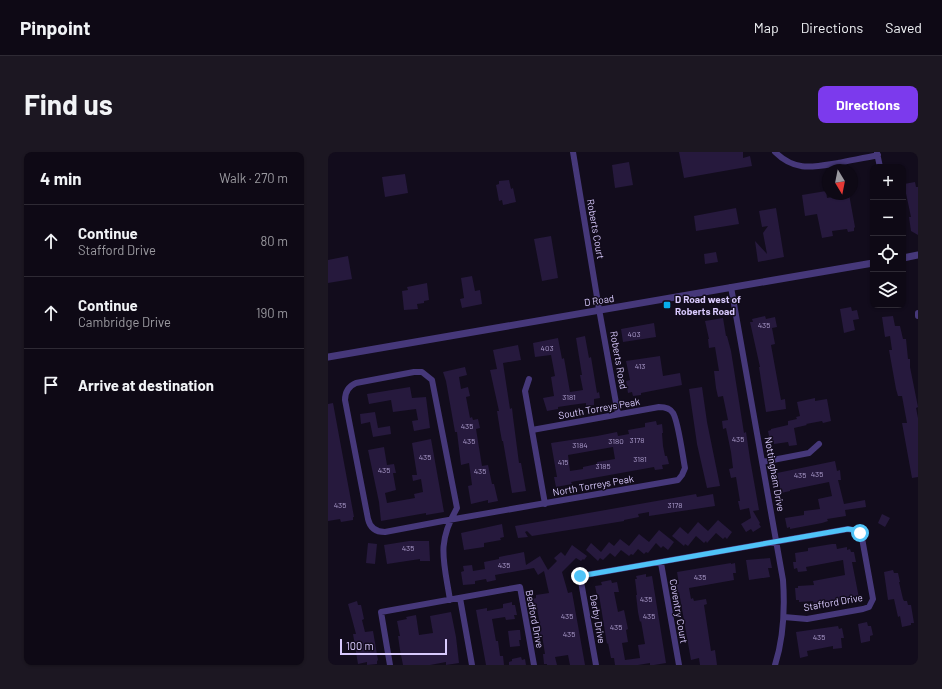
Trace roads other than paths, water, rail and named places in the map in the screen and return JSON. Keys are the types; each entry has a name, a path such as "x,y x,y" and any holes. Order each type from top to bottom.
{"street":[{"name":"Roberts Court","path":"573,152 599,309"},
{"path":"775,152 785,161 804,167 817,166 878,154 880,164"},
{"path":"906,257 918,255"},
{"name":"D Road","path":"328,357 599,309 870,264"},
{"name":"Nottingham Drive","path":"731,287 783,580 784,617 780,647 775,665"},
{"name":"Roberts Road","path":"599,309 618,414"},
{"name":"North Torreys Peak","path":"450,520 457,508 432,380 426,374 418,372 353,384 346,393 345,400 368,519 370,525 378,531 385,532 678,480 682,475"},
{"path":"529,379 525,391 545,504"},
{"name":"South Torreys Peak","path":"532,430 659,407 670,409 674,413 676,419 685,468 682,475"},
{"path":"762,462 809,453 819,444"},
{"path":"450,520 444,539 443,552 450,600"},
{"name":"Stafford Drive","path":"776,542 848,529 858,531 862,538 873,599 869,607 863,609 807,619 784,617"},
{"path":"661,563 776,542"},
{"name":"Derby Drive","path":"596,665 580,576 661,563"},
{"name":"Coventry Court","path":"661,563 679,665"},
{"name":"Bedford Drive","path":"460,598 520,587 534,665"},
{"path":"390,665 380,612 460,598 472,665"}],"place":[{"name":"D Road west of Roberts Road","path":"667,305"}]}
